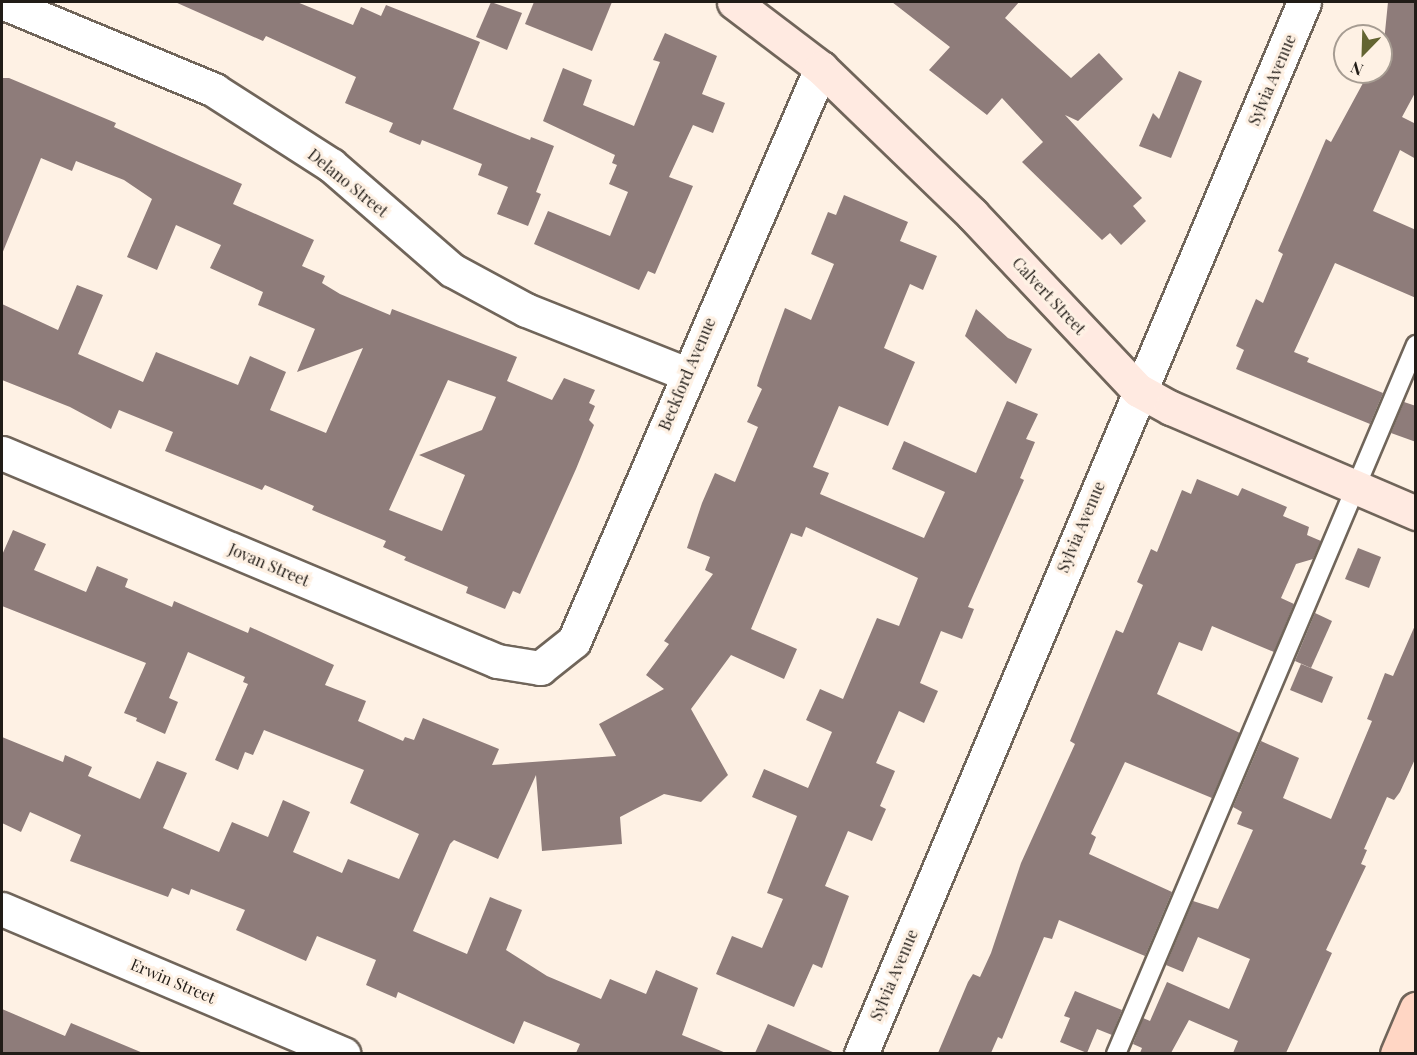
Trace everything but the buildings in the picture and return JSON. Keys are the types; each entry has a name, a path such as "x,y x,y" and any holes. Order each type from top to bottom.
{"main road":[{"path":"1397,1053 1416,1009"}],"street":[{"name":"Delano Street","path":"2,2 214,90 331,165 452,270 526,310 687,374"},
{"name":"Calvert Street","path":"734,2 821,68 972,214 1138,390 1171,408 1416,513"},
{"name":"Sylvia Avenue","path":"861,1053 1138,390 1304,2"},
{"name":"Beckford Avenue","path":"540,668 574,641 687,374 821,68"},
{"name":"Jovan Street","path":"2,453 497,661 540,668"},
{"name":"Erwin Street","path":"2,909 344,1053"}],"lane":[{"path":"1116,1053 1416,345"}]}
